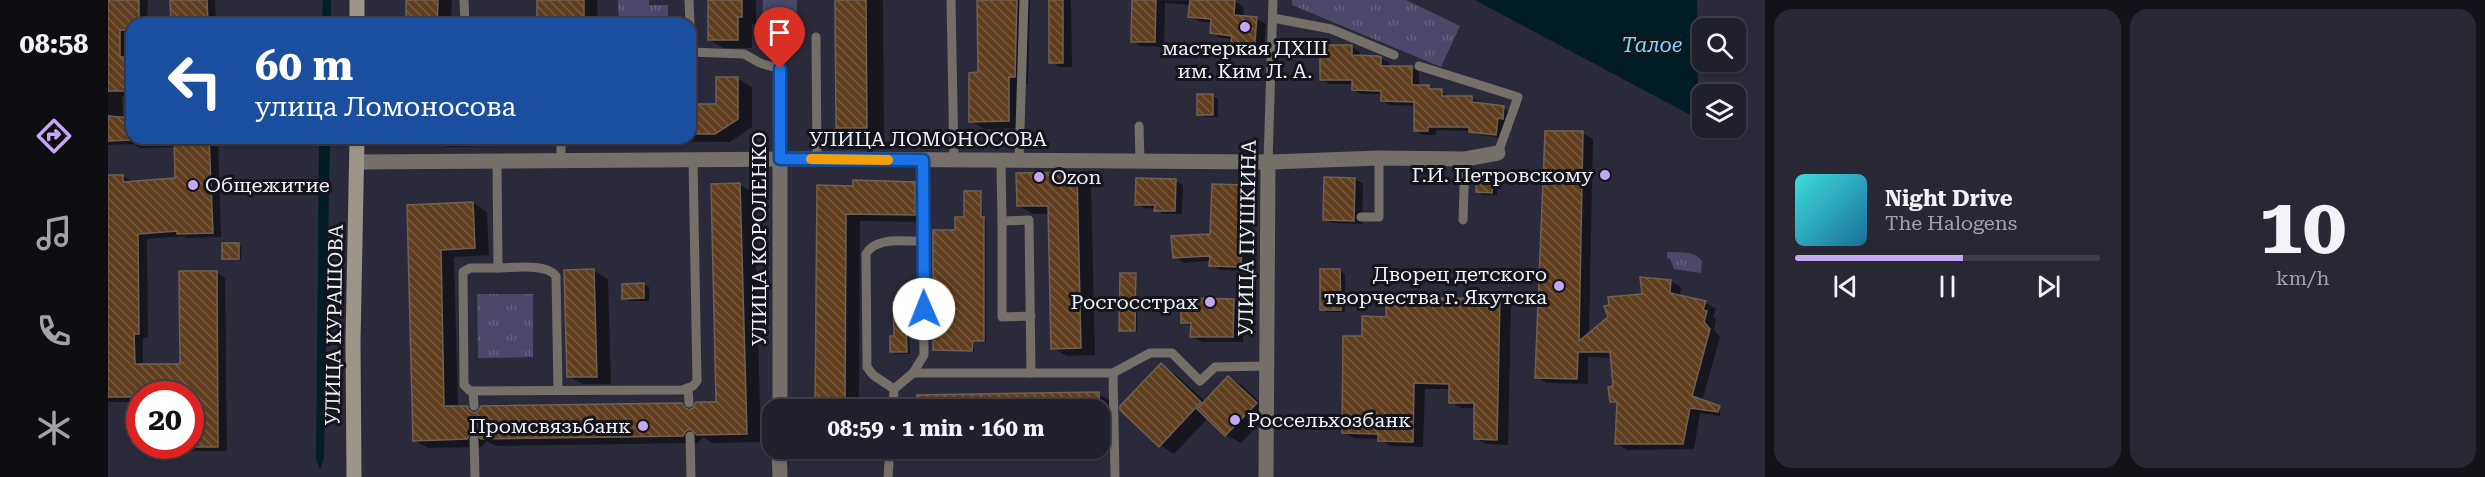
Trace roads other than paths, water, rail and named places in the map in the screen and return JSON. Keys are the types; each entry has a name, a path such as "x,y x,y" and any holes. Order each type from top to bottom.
{"street":[{"path":"357,0 357,18"},
{"name":"УЛИЦА КУРАШОВА","path":"354,477 353,342 357,144"},
{"name":"УЛИЦА ЛОМОНОСОВА","path":"357,162 954,159 1268,162 1379,158 1465,159 1498,153"},
{"name":"УЛИЦА КОРОЛЕНКО","path":"780,159 780,399"},
{"name":"УЛИЦА ПУШКИНА","path":"1266,477 1268,162"},
{"path":"779,459 780,477"}],"lane":[{"path":"464,0 465,18"},
{"path":"689,0 690,18"},
{"path":"951,0 954,159"},
{"path":"1019,161 1024,0"},
{"name":"УЛИЦА ПУШКИНА","path":"1268,162 1273,0"},
{"path":"1273,18 1331,29 1394,55"},
{"path":"816,37 817,159"},
{"name":"УЛИЦА КОРОЛЕНКО","path":"696,52 744,54 760,63 780,69 780,159"},
{"path":"1419,66 1518,97 1498,153"},
{"path":"1139,126 1140,161"},
{"path":"561,144 561,160"},
{"path":"1361,217 1379,217 1379,158"},
{"path":"1463,220 1465,159"},
{"path":"558,390 556,276 554,273 544,269 498,268 470,268 463,272 465,385 470,391 558,390 688,388 697,381 693,160"},
{"path":"893,399 894,389 913,373 924,354 923,160"},
{"path":"1001,161 1002,317 1031,316"},
{"path":"497,162 498,268"},
{"path":"1002,220 1029,219 1031,373"},
{"path":"894,389 873,375 867,367 866,254 871,246 879,242 923,242"},
{"path":"913,373 1113,374 1150,353 1172,353 1200,381 1215,367 1267,366"},
{"path":"1113,374 1115,477"},
{"path":"688,388 688,402"},
{"path":"473,391 474,406"},
{"path":"690,436 691,477"},
{"path":"474,439 475,477"},
{"path":"888,477 889,459"}],"water":[{"path":"323,0 331,0 331,18 322,18"},
{"name":"Талое","path":"1475,0 1697,0 1697,18 1692,18 1692,72 1698,72 1698,84 1692,84 1692,116"},
{"path":"319,144 330,144 324,458 320,470 316,459"}],"place":[{"name":"мастеркая ДХШ им. Ким Л. А.","path":"1245,27"},
{"name":"Г.И. Петровскому","path":"1605,175"},
{"name":"Ozon","path":"1039,177"},
{"name":"Общежитие","path":"193,185"},
{"name":"Дворец детского творчества г. Якутска","path":"1559,286"},
{"name":"Росгосстрах","path":"1210,302"},
{"name":"Россельхозбанк","path":"1235,420"},
{"name":"Промсвязьбанк","path":"643,426"}]}
